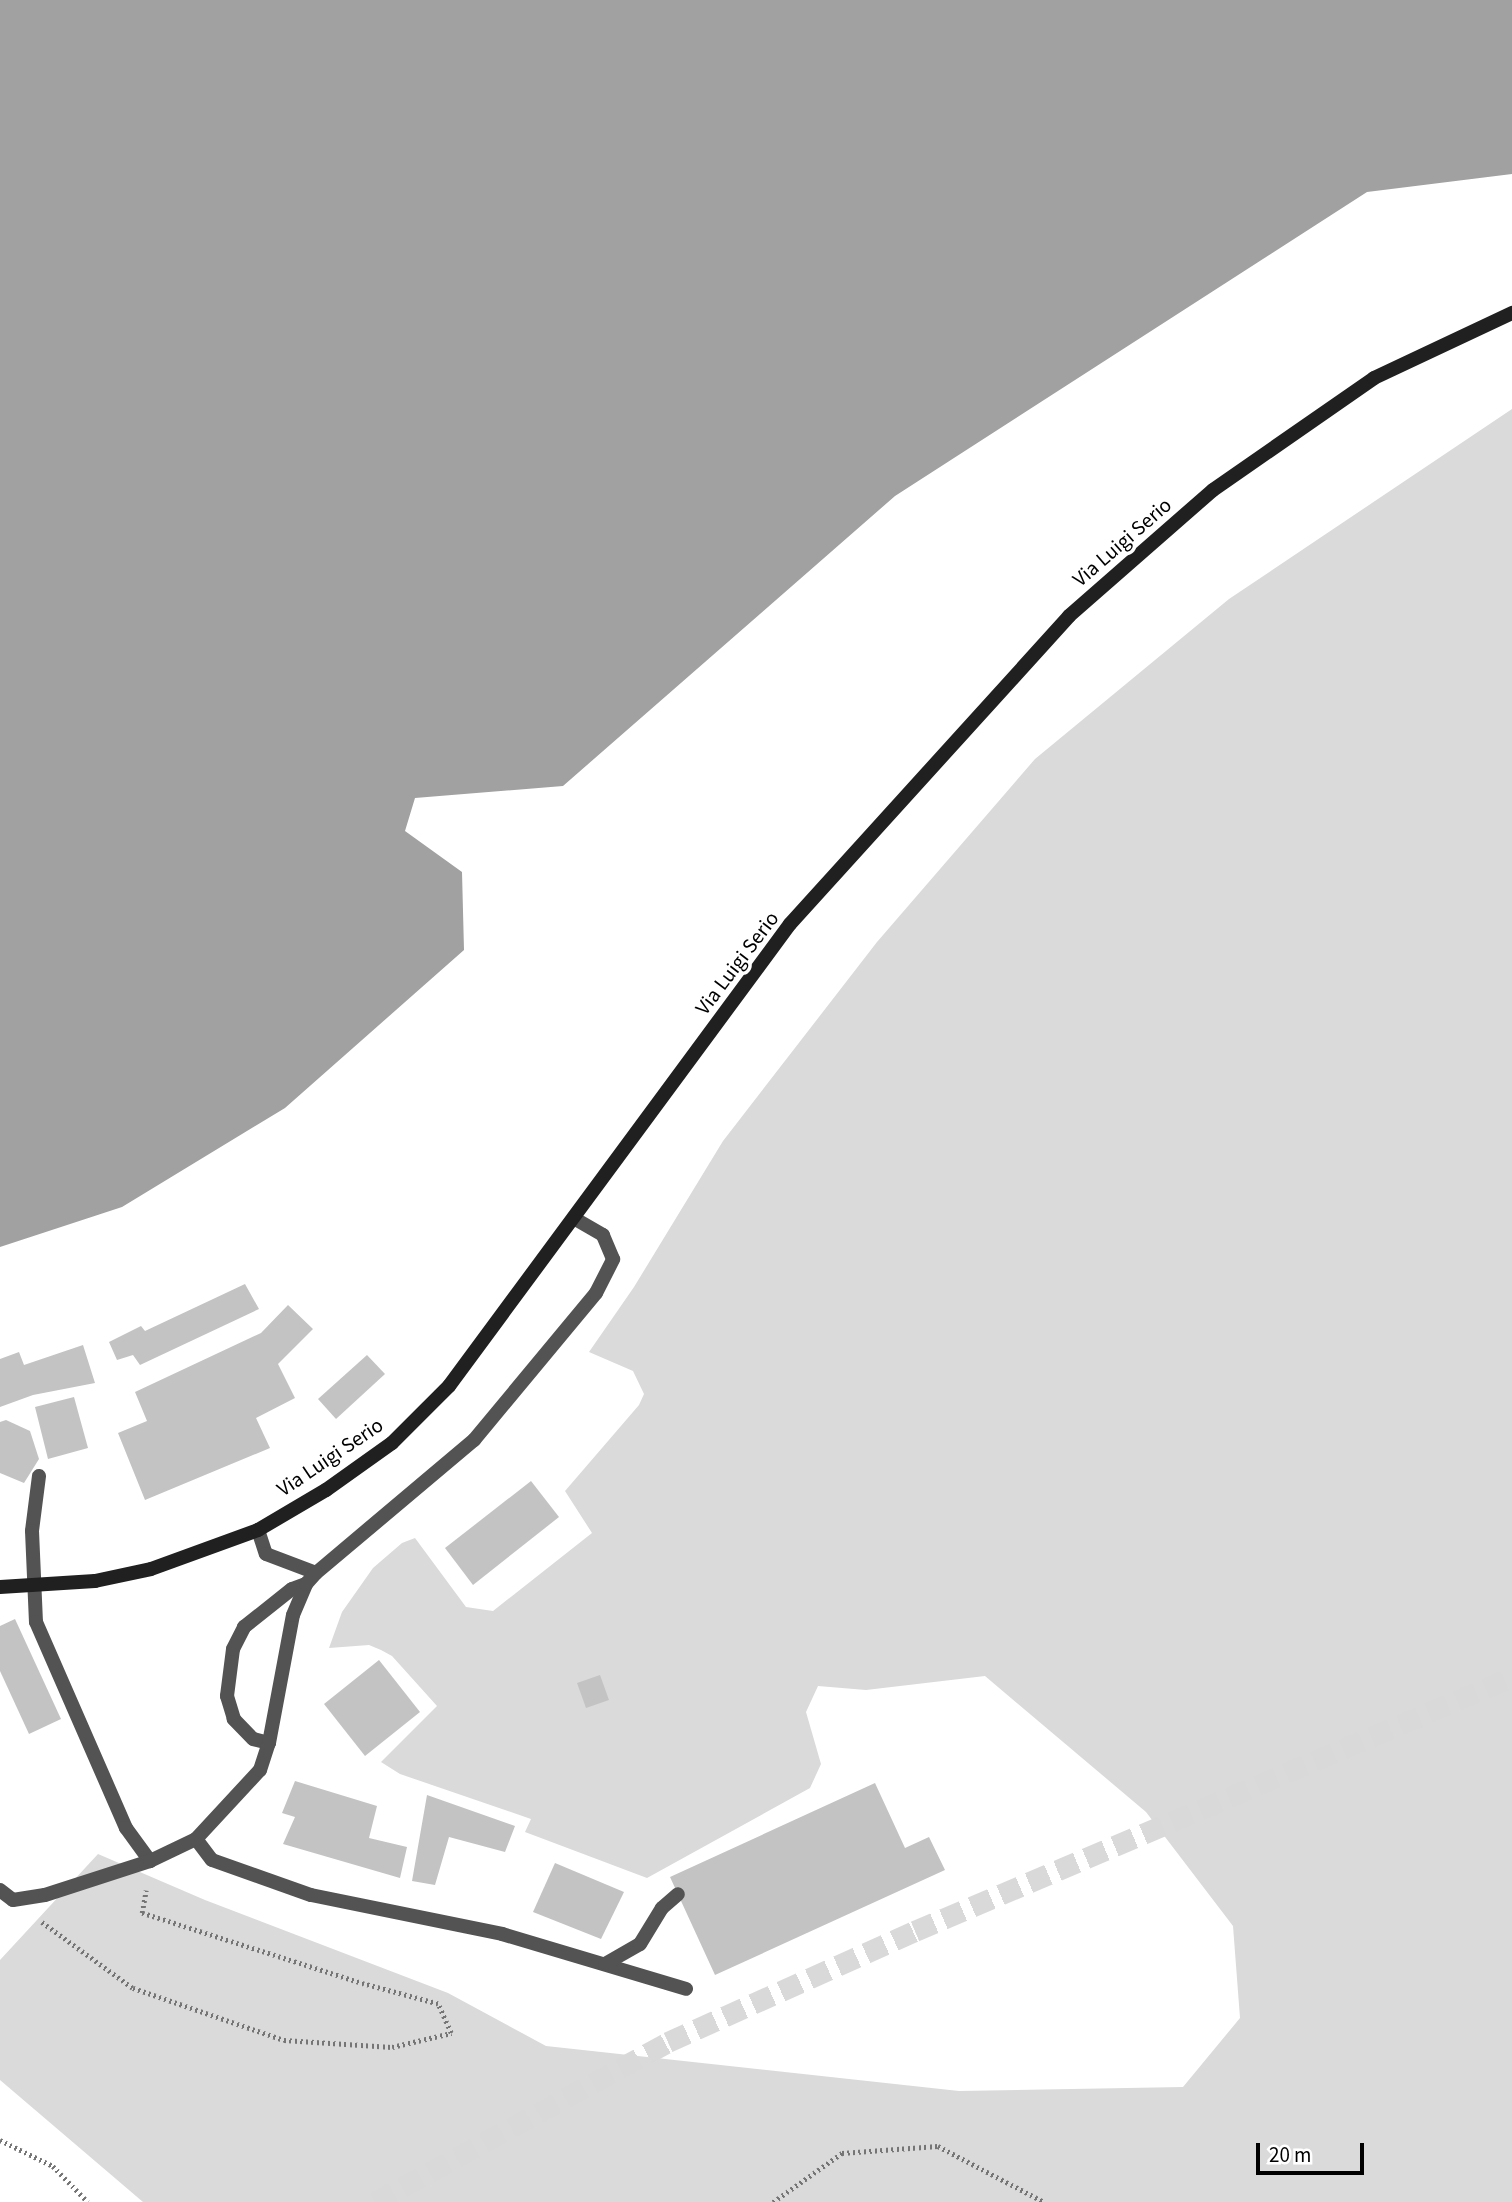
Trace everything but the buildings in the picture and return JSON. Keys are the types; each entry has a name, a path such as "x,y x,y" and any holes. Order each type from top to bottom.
{"main road":[{"name":"Via Luigi Serio","path":"0,1587 94,1581 151,1569 258,1530 327,1490 392,1443 449,1386 790,924 1069,616 1213,490 1374,378 1512,313"}],"lane":[{"path":"269,1743 253,1739 234,1719 227,1696 233,1649 243,1627 292,1589 311,1578 474,1440 596,1293 613,1259 603,1235 574,1218"},
{"path":"39,1476 32,1531 36,1622 126,1828 150,1861"},
{"path":"258,1530 267,1554 311,1578"},
{"path":"0,1889 13,1900 45,1895 150,1861 196,1839 249,1785 260,1770 269,1743 286,1640 311,1578"},
{"path":"196,1839 212,1860 311,1895 502,1934 686,1989"},
{"path":"605,1964 640,1944 662,1908 678,1894"}],"path":[{"path":"13,1900 133,1988 284,2040 392,2047 451,2033 438,2004 364,1984 142,1913 150,1861"},
{"path":"0,2140 53,2166 88,2202"},
{"path":"773,2202 842,2153 938,2146 1044,2202"}],"shaded area":[{"path":"0,0 1512,0 1512,174 1367,192 895,496 563,786 415,798 405,831 462,872 464,950 285,1108 122,1207 0,1247"},
{"path":"1512,409 1512,2202 143,2202 0,2080 0,1960 98,1854 205,1900 448,1993 546,2046 959,2091 1183,2087 1240,2018 1233,1926 1146,1812 985,1676 866,1690 818,1686 806,1712 821,1764 810,1788 647,1878 525,1832 531,1819 400,1774 381,1762 437,1706 392,1656 381,1650 369,1645 329,1648 342,1612 373,1568 402,1543 415,1538 466,1607 493,1611 592,1533 565,1491 639,1405 644,1394 633,1371 589,1352 634,1287 723,1141 877,942 1035,759 1229,599"}],"tunnel":[{"path":"375,2202 668,2042 915,1931 1512,1677"}]}
